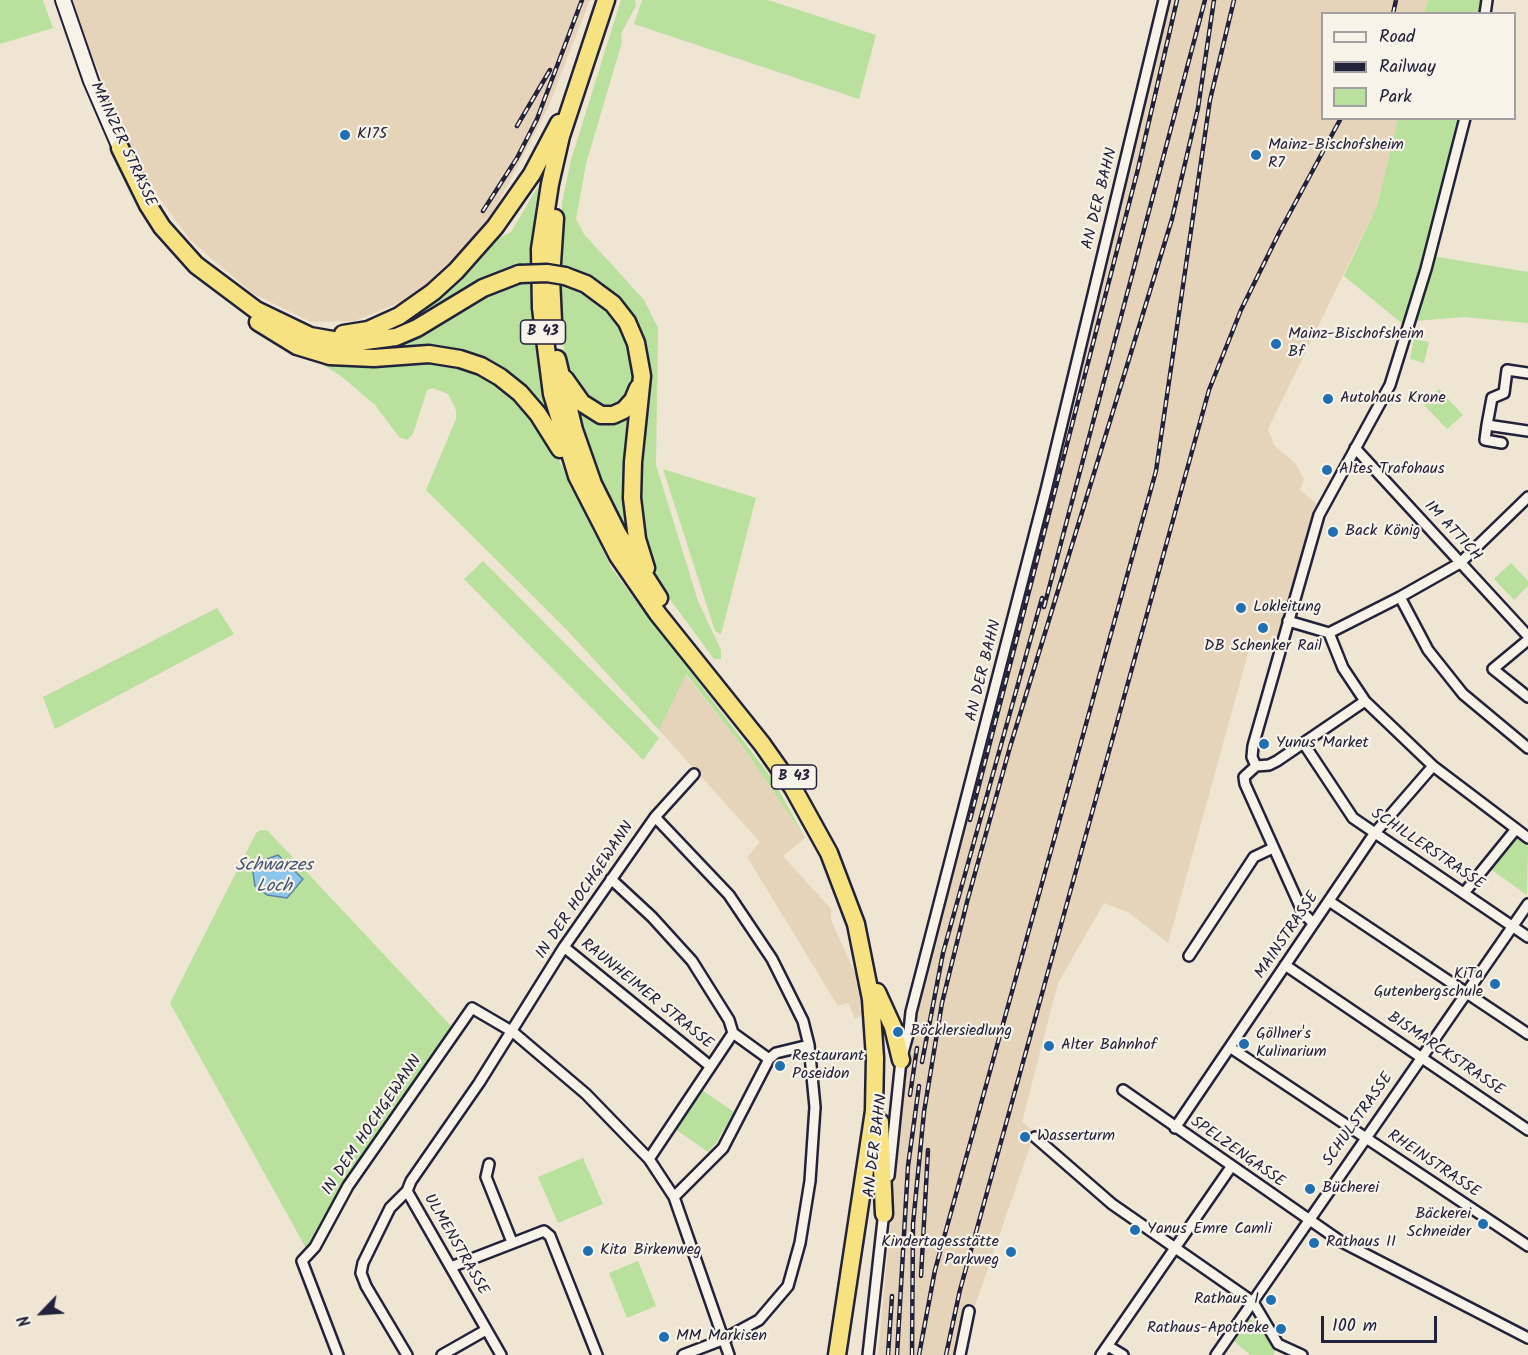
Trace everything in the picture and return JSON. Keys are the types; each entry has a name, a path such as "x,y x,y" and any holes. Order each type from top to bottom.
{"highway":[{"name":"B 43","path":"606,0 571,101 550,184 540,249 545,356 552,394 577,476 603,531 636,585 762,744 793,788 818,830 848,900 867,974 875,1058 874,1111 837,1355"},
{"name":"B 43","path":"616,0 579,111 555,215 551,278 553,322 559,370 574,430 593,484 618,534 654,592 768,739 819,817 859,908 877,992 882,1039 880,1121 845,1355"},
{"path":"297,331 335,334 368,330 399,316 433,292 469,258 495,226 532,174 571,101"},
{"name":"MAINZER STRASSE","path":"116,150 158,220 196,265 256,310 297,331"},
{"path":"196,265 243,312 297,346 342,357 441,355 490,371 511,385 533,408 577,476"},
{"path":"297,331 338,342 384,340 417,328 483,288 519,274 547,273 566,276 596,290 620,313 636,343 642,376 631,479 632,498 637,539 654,592"},
{"path":"559,370 582,403 601,415 619,413 629,405 636,395 642,376"},
{"path":"877,992 892,1027 901,1060"},
{"path":"880,1121 884,1214"},
{"path":"825,1355 845,1307"}],"main road":[{"name":"MAINZER STRASSE","path":"63,0 116,150"}],"street":[{"name":"AN DER BAHN","path":"868,1355 901,1060 909,1031 911,1012 1046,490 1164,0"},
{"path":"1256,766 1252,757 1253,746 1319,515 1390,385 1423,280 1464,120"},
{"path":"1502,443 1485,440 1492,398 1504,393 1507,370 1528,373"},
{"path":"1487,425 1528,431"},
{"name":"IM ATTICH","path":"1355,448 1528,638"},
{"path":"1288,621 1329,633 1400,597 1460,563 1528,497"},
{"path":"1400,597 1428,650 1463,694 1528,748"},
{"path":"1329,633 1343,668 1365,701 1433,766 1528,838"},
{"path":"1528,638 1493,669 1528,697"},
{"path":"1313,923 1303,913 1245,784 1244,777 1256,766 1269,765 1304,744 1365,701"},
{"name":"SCHILLERSTRASSE","path":"1304,744 1346,809 1374,834 1528,937"},
{"name":"MAINSTRASSE","path":"1175,1128 1374,834 1433,766"},
{"name":"IN DER HOCHGEWANN","path":"513,1032 564,947 611,879 656,816 694,774"},
{"path":"656,816 729,895 772,959 803,1021 809,1045 814,1118 810,1180 794,1273 771,1309 759,1320 722,1340 682,1355"},
{"path":"1464,893 1516,829"},
{"path":"1189,956 1254,857 1273,848"},
{"path":"611,879 652,917 692,961 729,1020 733,1033 769,1059"},
{"path":"1329,901 1528,1034"},
{"name":"SCHULSTRASSE","path":"1216,1355 1528,904"},
{"name":"RAUNHEIMER STRASSE","path":"564,947 710,1066"},
{"name":"BISMARCKSTRASSE","path":"1285,965 1528,1130"},
{"name":"IN DEM HOCHGEWANN","path":"338,1355 302,1261 315,1247 348,1186 472,1008 513,1032"},
{"path":"513,1032 586,1094 649,1159 674,1197 729,1355"},
{"name":"ULMENSTRASSE","path":"501,1355 407,1191 411,1181 513,1032"},
{"path":"649,1159 733,1033"},
{"path":"674,1197 723,1148 769,1059 776,1053 809,1045"},
{"name":"RHEINSTRASSE","path":"1231,1048 1528,1246"},
{"name":"SPELZENGASSE","path":"1123,1090 1308,1221 1376,1260 1528,1338"},
{"path":"1035,1137 1112,1204 1253,1302 1278,1344 1302,1355"},
{"path":"489,1164 486,1177 512,1242"},
{"path":"1101,1355 1231,1167"},
{"path":"407,1191 390,1208 363,1263 362,1273 407,1355"},
{"path":"451,1267 544,1231 550,1236 597,1355"},
{"path":"960,1355 969,1311"},
{"path":"442,1355 486,1330"},
{"path":"1108,1346 1123,1355"}],"shaded area":[{"path":"73,0 590,0 548,108 486,226 413,297 355,321 311,322 252,293 191,241 145,179 82,32"},
{"path":"1168,0 1428,0 1424,12 1321,12 1321,120 1398,120 1377,206 1268,429 1274,445 1295,463 1304,479 1300,490 1317,504 1275,652 1250,646 1168,943 1128,912 1104,903 1058,983 1022,1122 1035,1132 958,1355 878,1355 904,1077 913,1021"},
{"path":"685,674 746,751 805,838 783,856 831,909 831,920 859,982 863,1014 855,1019 848,1003 838,1006 747,857 760,842 659,730"}],"green space":[{"path":"0,0 43,0 53,28 0,44"},
{"path":"621,0 635,0 636,6 621,34 622,42 586,164 576,219 584,234 644,300 658,328 656,465 698,601 721,650 721,659 714,659 666,594 652,565 639,519 636,486 647,366 586,276 561,266 562,203 571,160"},
{"path":"642,0 768,0 876,35 859,99 634,24"},
{"path":"1428,0 1482,0 1479,12 1424,12"},
{"path":"1398,120 1462,120 1405,326 1344,276 1377,206"},
{"path":"540,183 537,264 516,268 425,317 420,314 419,308 494,237 499,238 511,232"},
{"path":"1432,256 1528,272 1528,323 1463,317 1415,321"},
{"path":"535,279 562,446 493,367 383,351 386,345 503,283"},
{"path":"559,281 595,293 631,340 635,386 615,410 595,408 572,382 564,351"},
{"path":"1414,339 1429,342 1424,363 1410,359"},
{"path":"305,354 461,361 513,390 551,444 612,569 774,781 805,838 746,751 686,674 659,730 565,628 426,490 456,419 456,410 448,394 433,388 427,390 413,434 407,440 399,437 375,405 341,376"},
{"path":"1439,389 1463,415 1447,429 1423,404"},
{"path":"572,407 588,413 631,409 637,554 609,505"},
{"path":"663,469 756,498 721,634 715,631"},
{"path":"483,561 659,738 643,760 464,579"},
{"path":"1511,563 1528,581 1528,586 1514,600 1494,579"},
{"path":"217,608 234,634 55,729 43,697"},
{"path":"261,830 268,831 453,1028 307,1250 170,1003 256,833","holes":["302,880 287,898 267,895"]},
{"path":"1514,835 1528,846 1527,895 1489,868"},
{"path":"702,1090 734,1112 716,1143 708,1152 675,1129"},
{"path":"583,1158 603,1204 558,1223 538,1177"},
{"path":"638,1261 656,1306 627,1318 609,1273"},
{"path":"1249,1318 1271,1337 1276,1349 1273,1355 1250,1355 1234,1341"}],"water":[{"name":"Schwarzes Loch","path":"278,855 303,879 287,898 267,895 255,886 253,873 259,862"}],"railway":[{"path":"483,211 517,158 537,119 582,0"},
{"path":"970,820 1138,169 1177,0"},
{"path":"1044,607 1205,0"},
{"path":"912,1355 913,1224 924,1112 942,1003 1010,747 1172,219 1198,108 1214,0"},
{"path":"919,1355 935,1270 1156,471 1210,100 1234,0"},
{"path":"1393,12 1396,0"},
{"path":"517,126 550,70"},
{"path":"946,1355 960,1290 1209,390 1241,310 1279,233 1340,120"},
{"path":"922,1062 943,953 1042,598"},
{"path":"910,1095 917,1048"},
{"path":"897,1355 908,1166 919,1086"},
{"path":"921,1276 928,1150"},
{"path":"888,1355 892,1296"}],"place":[{"name":"K175","path":"345,135"},
{"name":"Mainz-Bischofsheim R7","path":"1256,155"},
{"name":"Mainz-Bischofsheim Bf","path":"1276,344"},
{"name":"Autohaus Krone","path":"1328,399"},
{"name":"Altes Trafohaus","path":"1327,470"},
{"name":"Back König","path":"1333,532"},
{"name":"Lokleitung","path":"1241,608"},
{"name":"DB Schenker Rail","path":"1263,628"},
{"name":"Yunus Market","path":"1264,744"},
{"name":"KiTa Gutenbergschule","path":"1495,984"},
{"name":"Böcklersiedlung","path":"898,1032"},
{"name":"Göllner's Kulinarium","path":"1244,1044"},
{"name":"Alter Bahnhof","path":"1049,1046"},
{"name":"Restaurant Poseidon","path":"780,1066"},
{"name":"Wasserturm","path":"1025,1137"},
{"name":"Bücherei","path":"1310,1189"},
{"name":"Bäckerei Schneider","path":"1483,1224"},
{"name":"Yanus Emre Camli","path":"1135,1230"},
{"name":"Rathaus II","path":"1314,1243"},
{"name":"Kita Birkenweg","path":"588,1251"},
{"name":"Kindertagesstätte Parkweg","path":"1011,1252"},
{"name":"Rathaus I","path":"1271,1300"},
{"name":"Rathaus-Apotheke","path":"1281,1329"},
{"name":"MM Markisen","path":"664,1337"}]}
